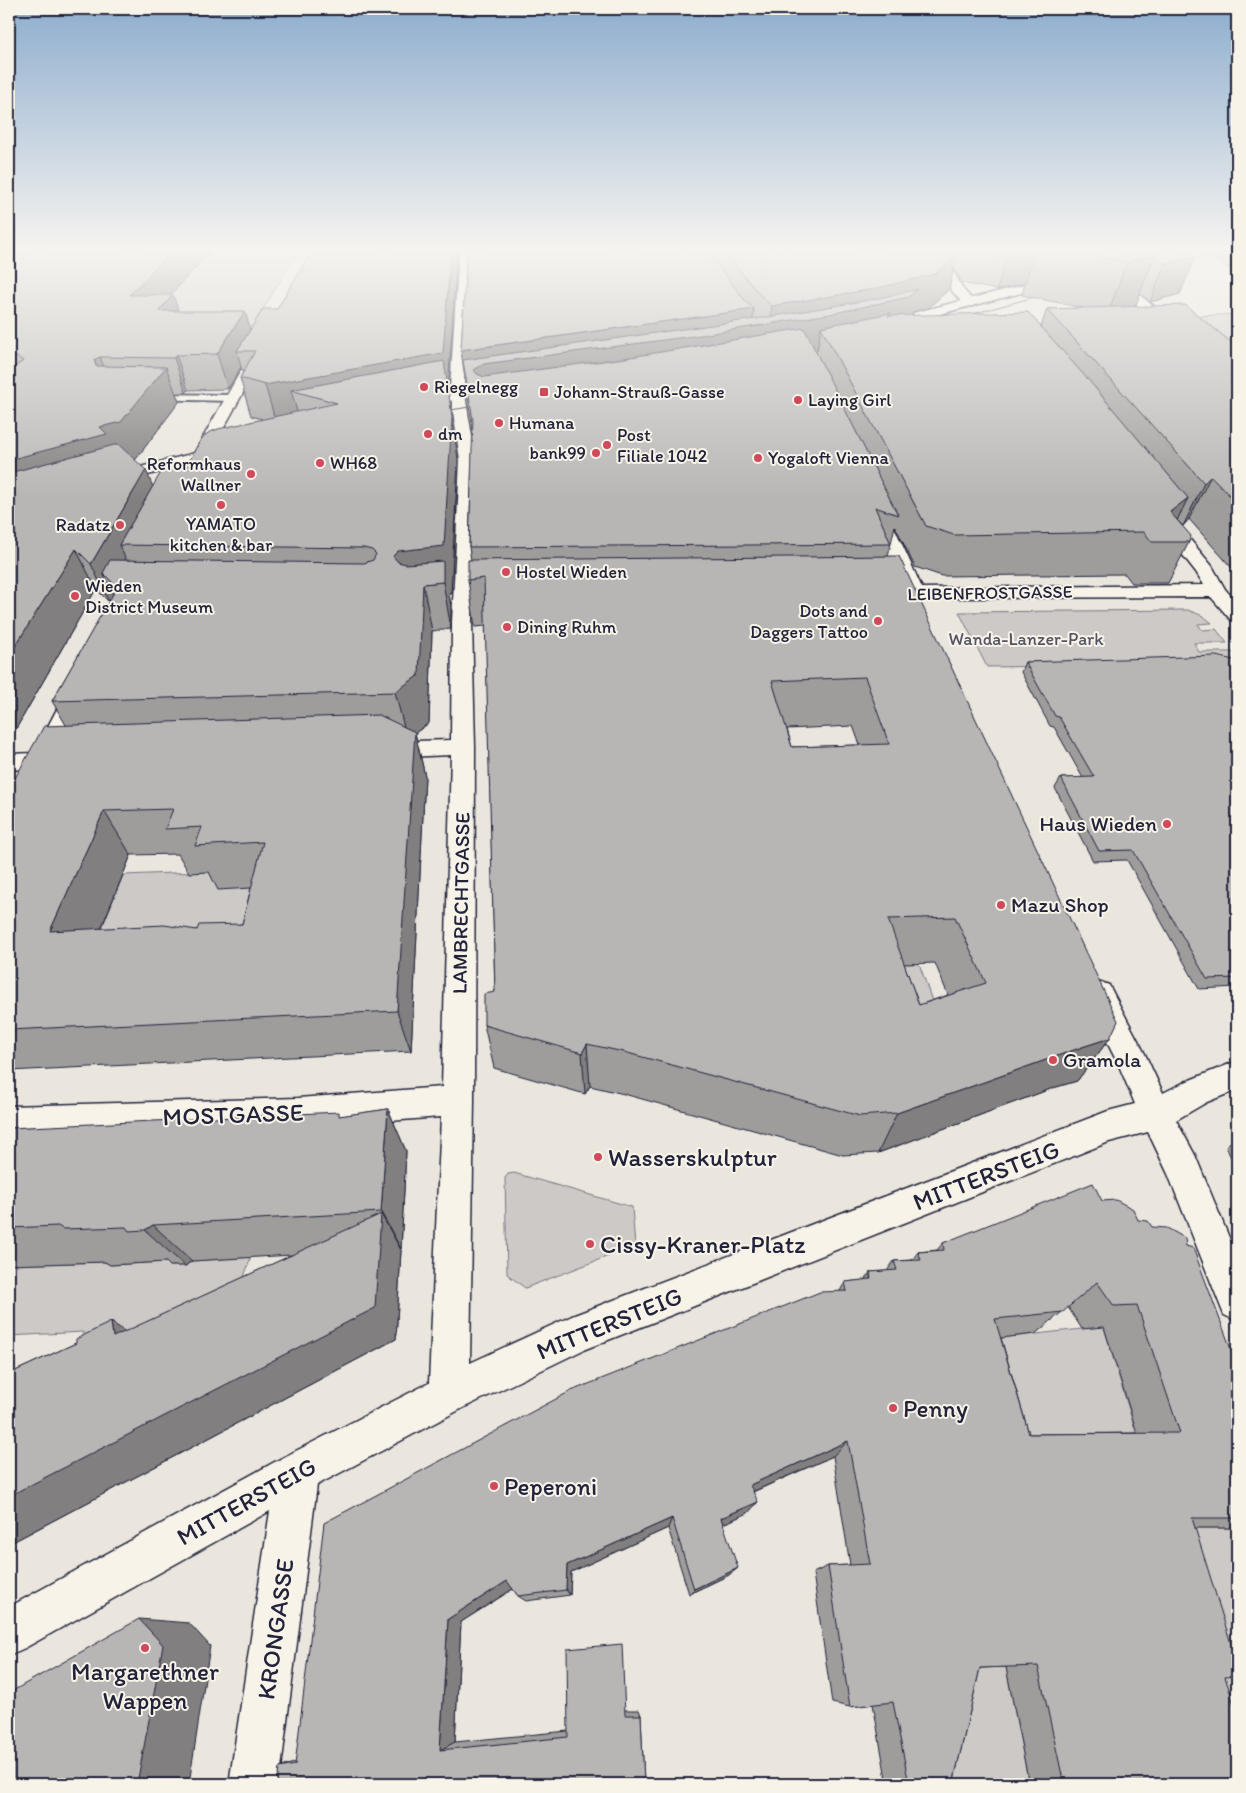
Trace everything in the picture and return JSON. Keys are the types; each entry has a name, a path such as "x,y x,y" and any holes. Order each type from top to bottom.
{"street":[{"path":"458,394 461,333"},
{"path":"1177,333 1181,336"},
{"path":"188,478 266,340"},
{"path":"394,406 458,394 518,386"},
{"name":"LAMBRECHTGASSE","path":"449,1394 458,1101 464,747 463,600 468,460 458,394"},
{"path":"98,484 201,456 236,438"},
{"path":"201,456 224,457 234,455"},
{"path":"869,493 921,606"},
{"path":"1153,506 1206,570 1217,591 1237,615"},
{"name":"LEIBENFROSTGASSE","path":"874,595 921,606 948,592 1217,591"},
{"path":"9,816 42,761 90,666"},
{"path":"364,751 464,747"},
{"path":"9,762 74,760"},
{"path":"1089,977 1134,1064 1156,1114 1183,1167 1237,1302"},
{"name":"MITTERSTEIG","path":"9,1632 297,1473 449,1394 572,1335 1108,1127 1156,1114 1196,1092 1237,1075"},
{"name":"MOSTGASSE","path":"9,1121 298,1113 458,1101"},
{"name":"KRONGASSE","path":"254,1784 297,1473"}],"lane":[{"path":"141,397 233,398"}],"green space":[{"path":"163,333 249,333 220,381"},
{"path":"1197,333 1237,333 1237,366"},
{"name":"Wanda-Lanzer-Park","path":"1188,610 1203,616 1212,623 1198,624 1202,630 1216,629 1227,643 1194,643 1199,652 1233,652 1237,656 1237,664 987,667 959,612"},
{"path":"224,871 259,887 258,990 94,948 123,875"},
{"path":"919,963 943,1033 872,965"},
{"path":"514,1173 632,1207 635,1246 525,1288 507,1274 505,1178 508,1174"},
{"path":"251,1257 223,1336 58,1415 83,1332 9,1336 9,1265 105,1262 110,1265 168,1262 170,1266 185,1266 192,1261"},
{"path":"1101,1318 1141,1449 1001,1449 971,1341 1082,1329"},
{"path":"1153,1528 1237,1528 1237,1784"},
{"path":"952,1667 1006,1667 1029,1784 923,1784"}],"building":[{"path":"9,333 231,333 217,354 176,355 174,358 100,357 94,360 96,366 166,367 121,422 100,427 107,434 9,460 9,366 16,366 23,361 17,357 9,357"},
{"path":"248,333 445,333 443,353 265,385 240,378 255,351 237,351"},
{"path":"462,333 585,333 461,350"},
{"path":"657,333 715,333 484,364 474,370 477,374 484,377 625,358 776,333 806,333 898,515 875,507 891,544 469,547 473,419 463,360"},
{"path":"824,333 1046,333 1188,498 1170,512 1191,536 1189,542 1152,542 1144,532 954,535 926,526"},
{"path":"1068,333 1219,333 1237,347 1237,503 1211,476 1204,483"},
{"path":"444,361 452,417 444,546 398,551 393,556 398,562 406,564 443,561 443,582 423,584 419,675 395,692 52,701 117,587 103,573 110,560 364,563 373,560 376,554 372,550 364,548 119,545 164,467 186,467 202,438 208,433 218,429 337,403 291,390"},
{"path":"118,444 146,470 91,564 76,549 9,656 9,473"},
{"path":"899,556 1118,1021 1110,1038 897,1113 860,1116 624,1052 587,1044 582,1053 484,1025 484,994 495,992 484,578 468,580 468,560","holes":["865,677 889,744 792,747 772,681","955,917 986,983 919,1005 888,919"]},
{"name":"Haus Wieden","path":"1216,656 1234,660 1237,664 1237,978 1207,979 1133,850 1099,851 1061,778 1094,777 1059,717 1055,716 1025,662"},
{"path":"379,715 415,732 397,1011 9,1030 9,789 44,726","holes":["173,809 165,829 202,827 195,846 263,842 242,924 199,925 197,930 164,925 50,931 104,811"]},
{"path":"388,1109 381,1212 153,1225 145,1230 129,1231 126,1227 63,1229 58,1226 9,1228 9,1128 339,1112 339,1116"},
{"path":"1093,1183 1102,1201 1116,1200 1133,1209 1138,1220 1148,1221 1152,1227 1167,1228 1185,1238 1186,1246 1193,1248 1237,1365 1237,1518 1192,1518 1237,1663 1237,1676 1225,1677 1237,1713 1237,1784 1064,1784 1038,1666 980,1668 953,1784 909,1784 893,1702 850,1707 828,1566 870,1564 848,1441 750,1485 758,1502 721,1518 738,1568 694,1589 672,1518 567,1565 566,1590 518,1596 507,1581 448,1619 440,1750 568,1737 567,1649 622,1644 625,1715 641,1715 644,1784 277,1784 279,1768 295,1765 324,1523 571,1391 820,1292 847,1291 845,1282 871,1279 870,1272 897,1270 894,1261 921,1260 918,1252 944,1250 943,1243","holes":["1097,1282 1114,1306 1137,1305 1180,1433 1029,1434 995,1319 1063,1312"]},
{"path":"381,1214 375,1308 9,1496 9,1374 76,1343 76,1339 111,1322 113,1337"},
{"path":"139,1619 163,1645 137,1784 9,1784 9,1693"}],"tram line":[{"path":"438,412 482,405"},
{"path":"135,476 202,458"}],"place":[{"name":"Riegelnegg","path":"424,387"},
{"name":"Johann-Strauß-Gasse","path":"544,392"},
{"name":"Laying Girl","path":"798,400"},
{"name":"Humana","path":"499,423"},
{"name":"dm","path":"428,434"},
{"name":"Post Filiale 1042","path":"607,445"},
{"name":"bank99","path":"596,453"},
{"name":"Yogaloft Vienna","path":"758,458"},
{"name":"WH68","path":"320,463"},
{"name":"Reformhaus Wallner","path":"251,474"},
{"name":"YAMATO kitchen & bar","path":"221,505"},
{"name":"Radatz","path":"120,525"},
{"name":"Hostel Wieden","path":"506,572"},
{"name":"Wieden District Museum","path":"75,596"},
{"name":"Dots and Daggers Tattoo","path":"878,621"},
{"name":"Dining Ruhm","path":"507,627"},
{"name":"Haus Wieden","path":"1167,824"},
{"name":"Mazu Shop","path":"1001,905"},
{"name":"Gramola","path":"1053,1060"},
{"name":"Wasserskulptur","path":"598,1157"},
{"name":"Cissy-Kraner-Platz","path":"590,1244"},
{"name":"Penny","path":"893,1408"},
{"name":"Peperoni","path":"494,1486"},
{"name":"Margarethner Wappen","path":"145,1648"}]}
